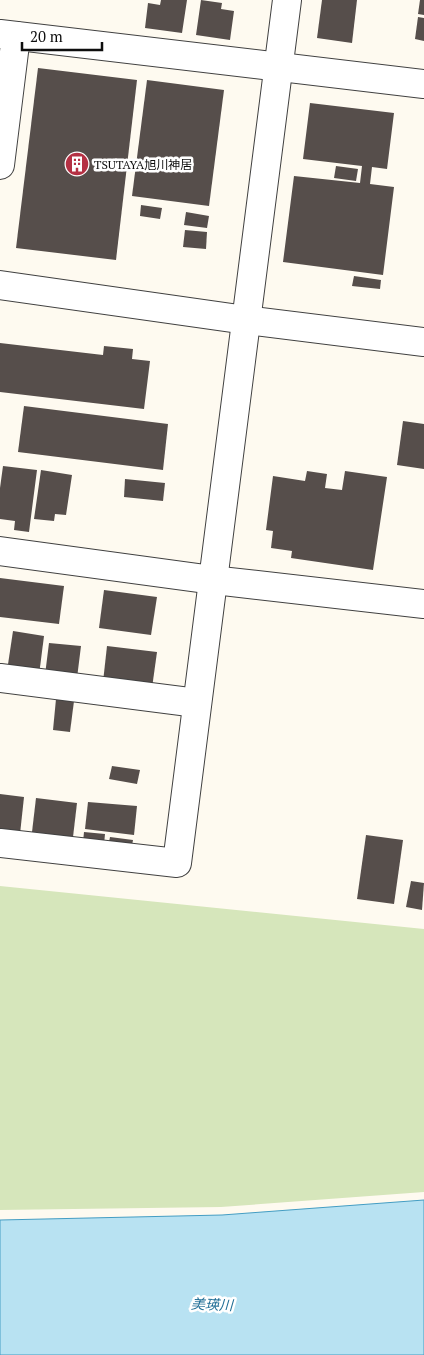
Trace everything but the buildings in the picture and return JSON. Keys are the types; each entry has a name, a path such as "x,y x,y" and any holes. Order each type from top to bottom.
{"street":[{"path":"0,843 177,863 287,0"},
{"path":"0,165 8,35 424,84"},
{"path":"0,285 246,320 424,342"},
{"path":"0,551 213,580 424,604"},
{"path":"0,678 197,703"}],"green space":[{"path":"0,886 424,929 424,1192 221,1207 0,1210"}],"water":[{"name":"美瑛川","path":"424,1200 424,1355 0,1355 0,1220 222,1215"}],"place":[{"name":"TSUTAYA旭川神居","path":"77,164"}]}
